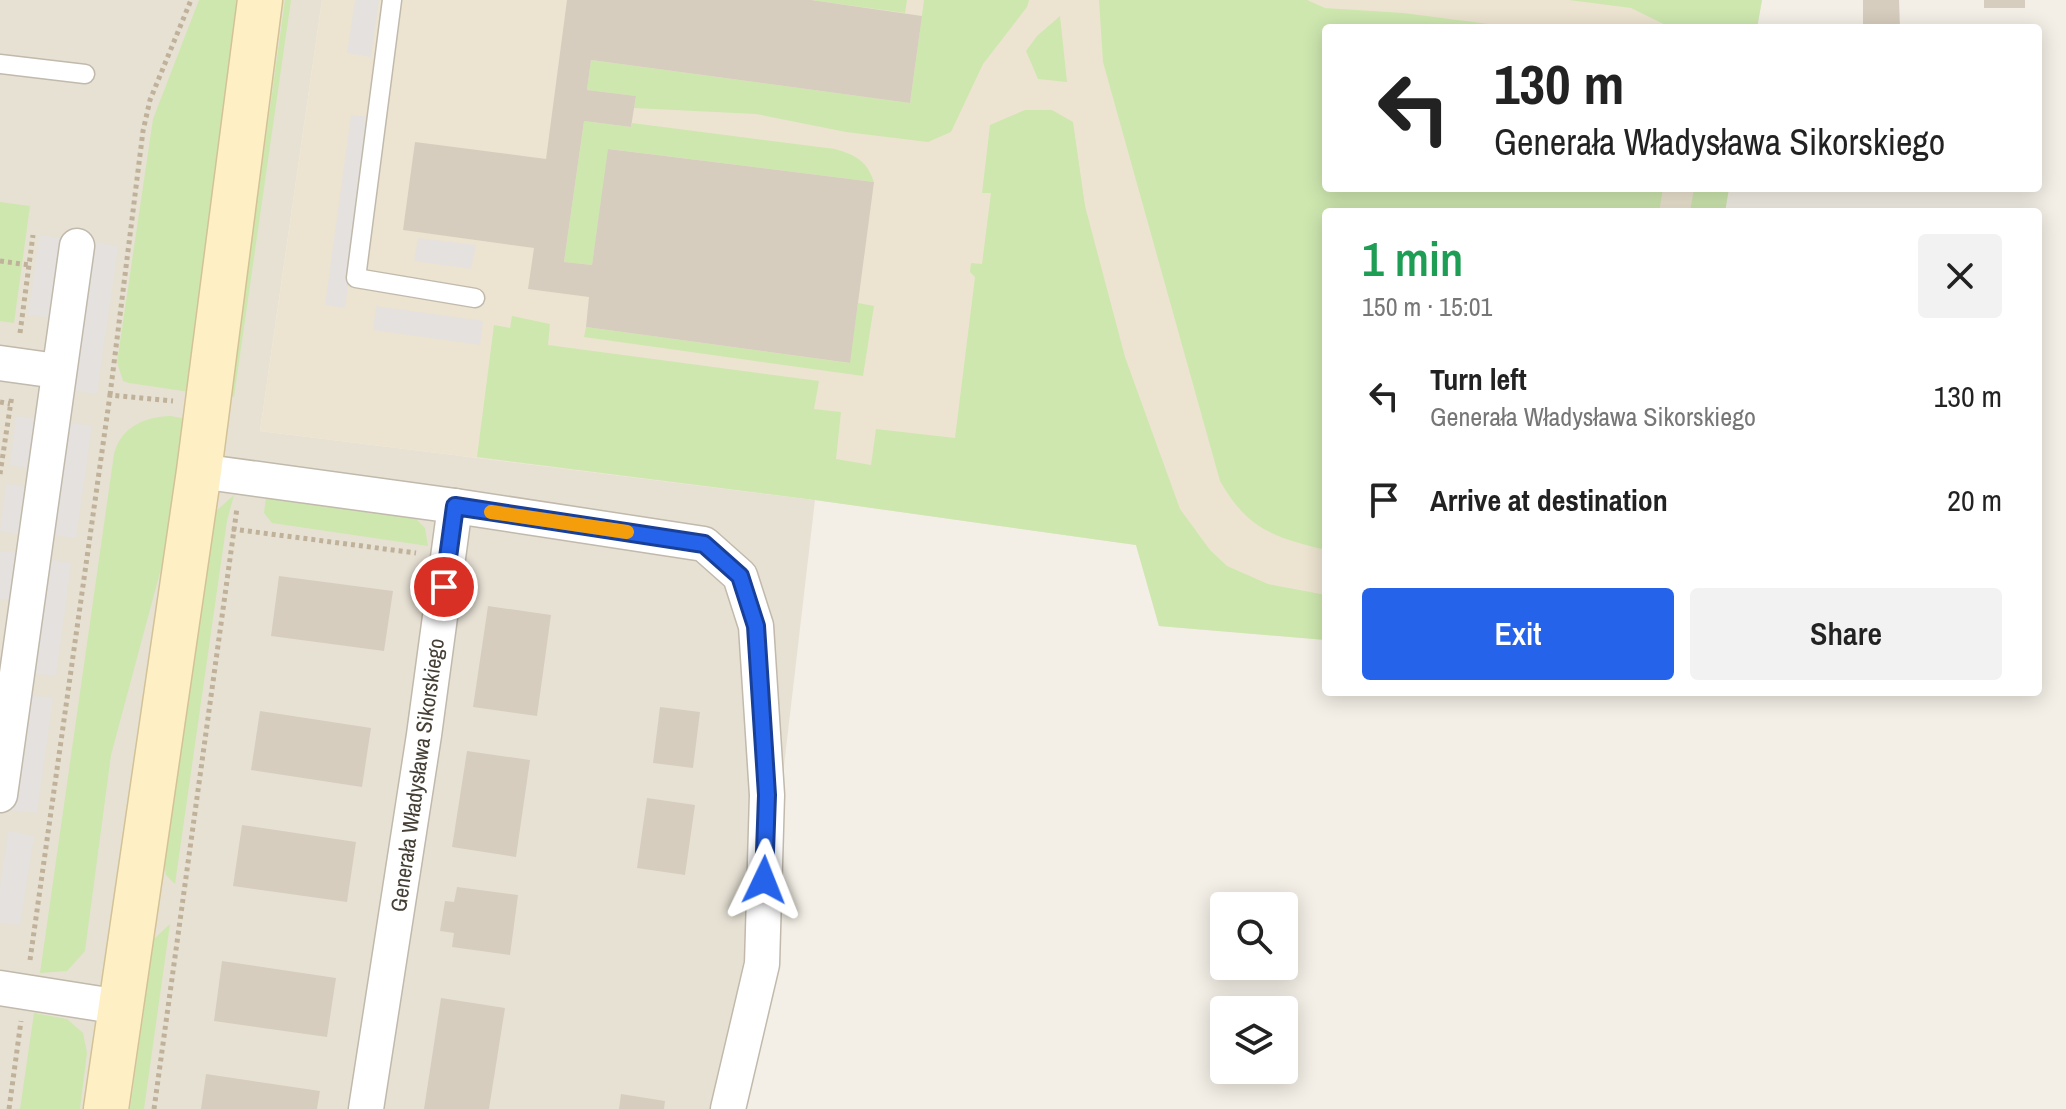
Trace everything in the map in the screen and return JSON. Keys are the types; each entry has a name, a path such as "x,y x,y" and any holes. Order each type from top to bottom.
{"main road":[{"path":"106,1109 199,471 260,0"}],"street":[{"path":"0,795 57,371 77,246"},
{"path":"0,363 57,371"},
{"path":"199,471 704,544 740,576 756,626 767,795 762,964 728,1109"},
{"name":"Generała Władysława Sikorskiego","path":"366,1109 424,735 455,506"},
{"path":"13,990 120,1007"}],"lane":[{"path":"392,0 356,278 475,298"},
{"path":"0,64 85,74"}],"path":[{"path":"9,1109 13,990 110,395 143,131 150,100 191,0"},
{"path":"0,261 29,265"},
{"path":"110,395 208,404"},
{"path":"0,402 10,404"},
{"path":"232,529 420,554 417,569"}],"shaded area":[{"path":"0,0 322,0 260,431 815,500 744,1109 0,1109"},
{"path":"322,0 1762,0 1758,24 1322,24 1322,192 1728,192 1726,208 1322,208 1322,640 1159,626 1136,545 815,500 260,431"},
{"path":"355,0 379,0 371,57 347,53"},
{"path":"351,115 371,117 345,308 325,305"},
{"path":"40,235 65,239 54,318 28,315"},
{"path":"418,238 476,245 471,269 414,261"},
{"path":"93,242 118,246 97,394 71,390"},
{"path":"376,306 483,321 480,345 373,330"},
{"path":"16,416 41,419 34,469 10,465"},
{"path":"67,422 92,426 76,538 49,535"},
{"path":"6,484 29,487 23,535 0,531"},
{"path":"0,551 21,553 14,601 0,599"},
{"path":"47,559 71,563 56,676 31,673"},
{"path":"28,695 53,698 37,813 11,810"},
{"path":"8,831 34,836 20,925 0,923 0,888"}],"green space":[{"path":"199,0 244,0 190,392 123,381 117,362 153,119"},
{"path":"285,0 291,0 234,397 230,396"},
{"path":"811,0 907,0 905,13"},
{"path":"924,0 1029,0 1027,7 983,64 951,132 928,142 846,132 756,114 634,108 636,96 587,90 591,60 910,103"},
{"path":"1099,0 1307,0 1325,8 1403,13 1489,24 1322,24 1322,192 1662,192 1660,208 1322,208 1322,549 1291,541 1252,521 1230,498 1220,481 1103,62"},
{"path":"1569,0 1762,0 1758,24 1664,24 1631,8"},
{"path":"1060,16 1067,82 1038,79 1026,51 1037,36"},
{"path":"1025,110 1052,110 1073,122 1085,206 1125,357 1180,509 1210,550 1227,566 1268,584 1322,594 1322,640 1159,626 1136,545 477,457 494,325 510,328 512,316 550,324 548,345 819,381 814,409 841,412 836,459 871,465 876,429 955,438 975,277 970,272 971,263 982,264 991,193 982,193 990,125"},
{"path":"584,121 631,127 632,123 835,149 860,160 874,182 609,149 592,265 564,262"},
{"path":"1693,192 1728,192 1726,208 1691,208"},
{"path":"0,202 30,206 14,323 0,321"},
{"path":"858,303 874,306 863,376 584,337 586,327 849,363"},
{"path":"171,416 186,419 170,535 111,755 85,951 67,971 40,973 114,454 122,437 135,425"},
{"path":"234,495 227,521 175,884 166,875 164,863 215,512"},
{"path":"266,496 415,518 425,528 428,546 272,523 264,513"},
{"path":"170,924 144,1109 130,1109 154,939"},
{"path":"34,1013 67,1019 83,1033 87,1053 80,1109 20,1109"}],"building":[{"path":"567,0 811,0 922,16 910,103 591,60 587,90 636,96 631,127 584,121 564,262 592,265 608,149 874,182 850,363 586,327 589,297 528,289 534,248 403,230 415,142 546,159"},
{"path":"1863,0 1899,0 1900,24 1863,24"},
{"path":"1984,0 2025,0 2025,8 1984,8"},
{"path":"279,576 393,591 384,651 271,636"},
{"path":"488,606 551,615 537,716 473,707"},
{"path":"660,707 700,712 693,768 653,763"},
{"path":"260,711 371,728 362,787 251,770"},
{"path":"467,751 530,760 516,857 452,847"},
{"path":"647,798 695,805 685,875 637,868"},
{"path":"242,825 356,842 347,902 233,886"},
{"path":"457,887 518,895 510,955 452,947 454,933 440,931 445,901 454,902"},
{"path":"222,961 336,978 327,1037 214,1021"},
{"path":"441,998 505,1008 489,1109 424,1109"},
{"path":"206,1074 320,1091 317,1109 201,1109"},
{"path":"621,1094 665,1101 664,1109 619,1109"}],"slow traffic":[{"path":"491,512 627,532"}],"route":[{"path":"444,587 455,506 704,544 740,576 756,626 767,795 764,880"}]}
